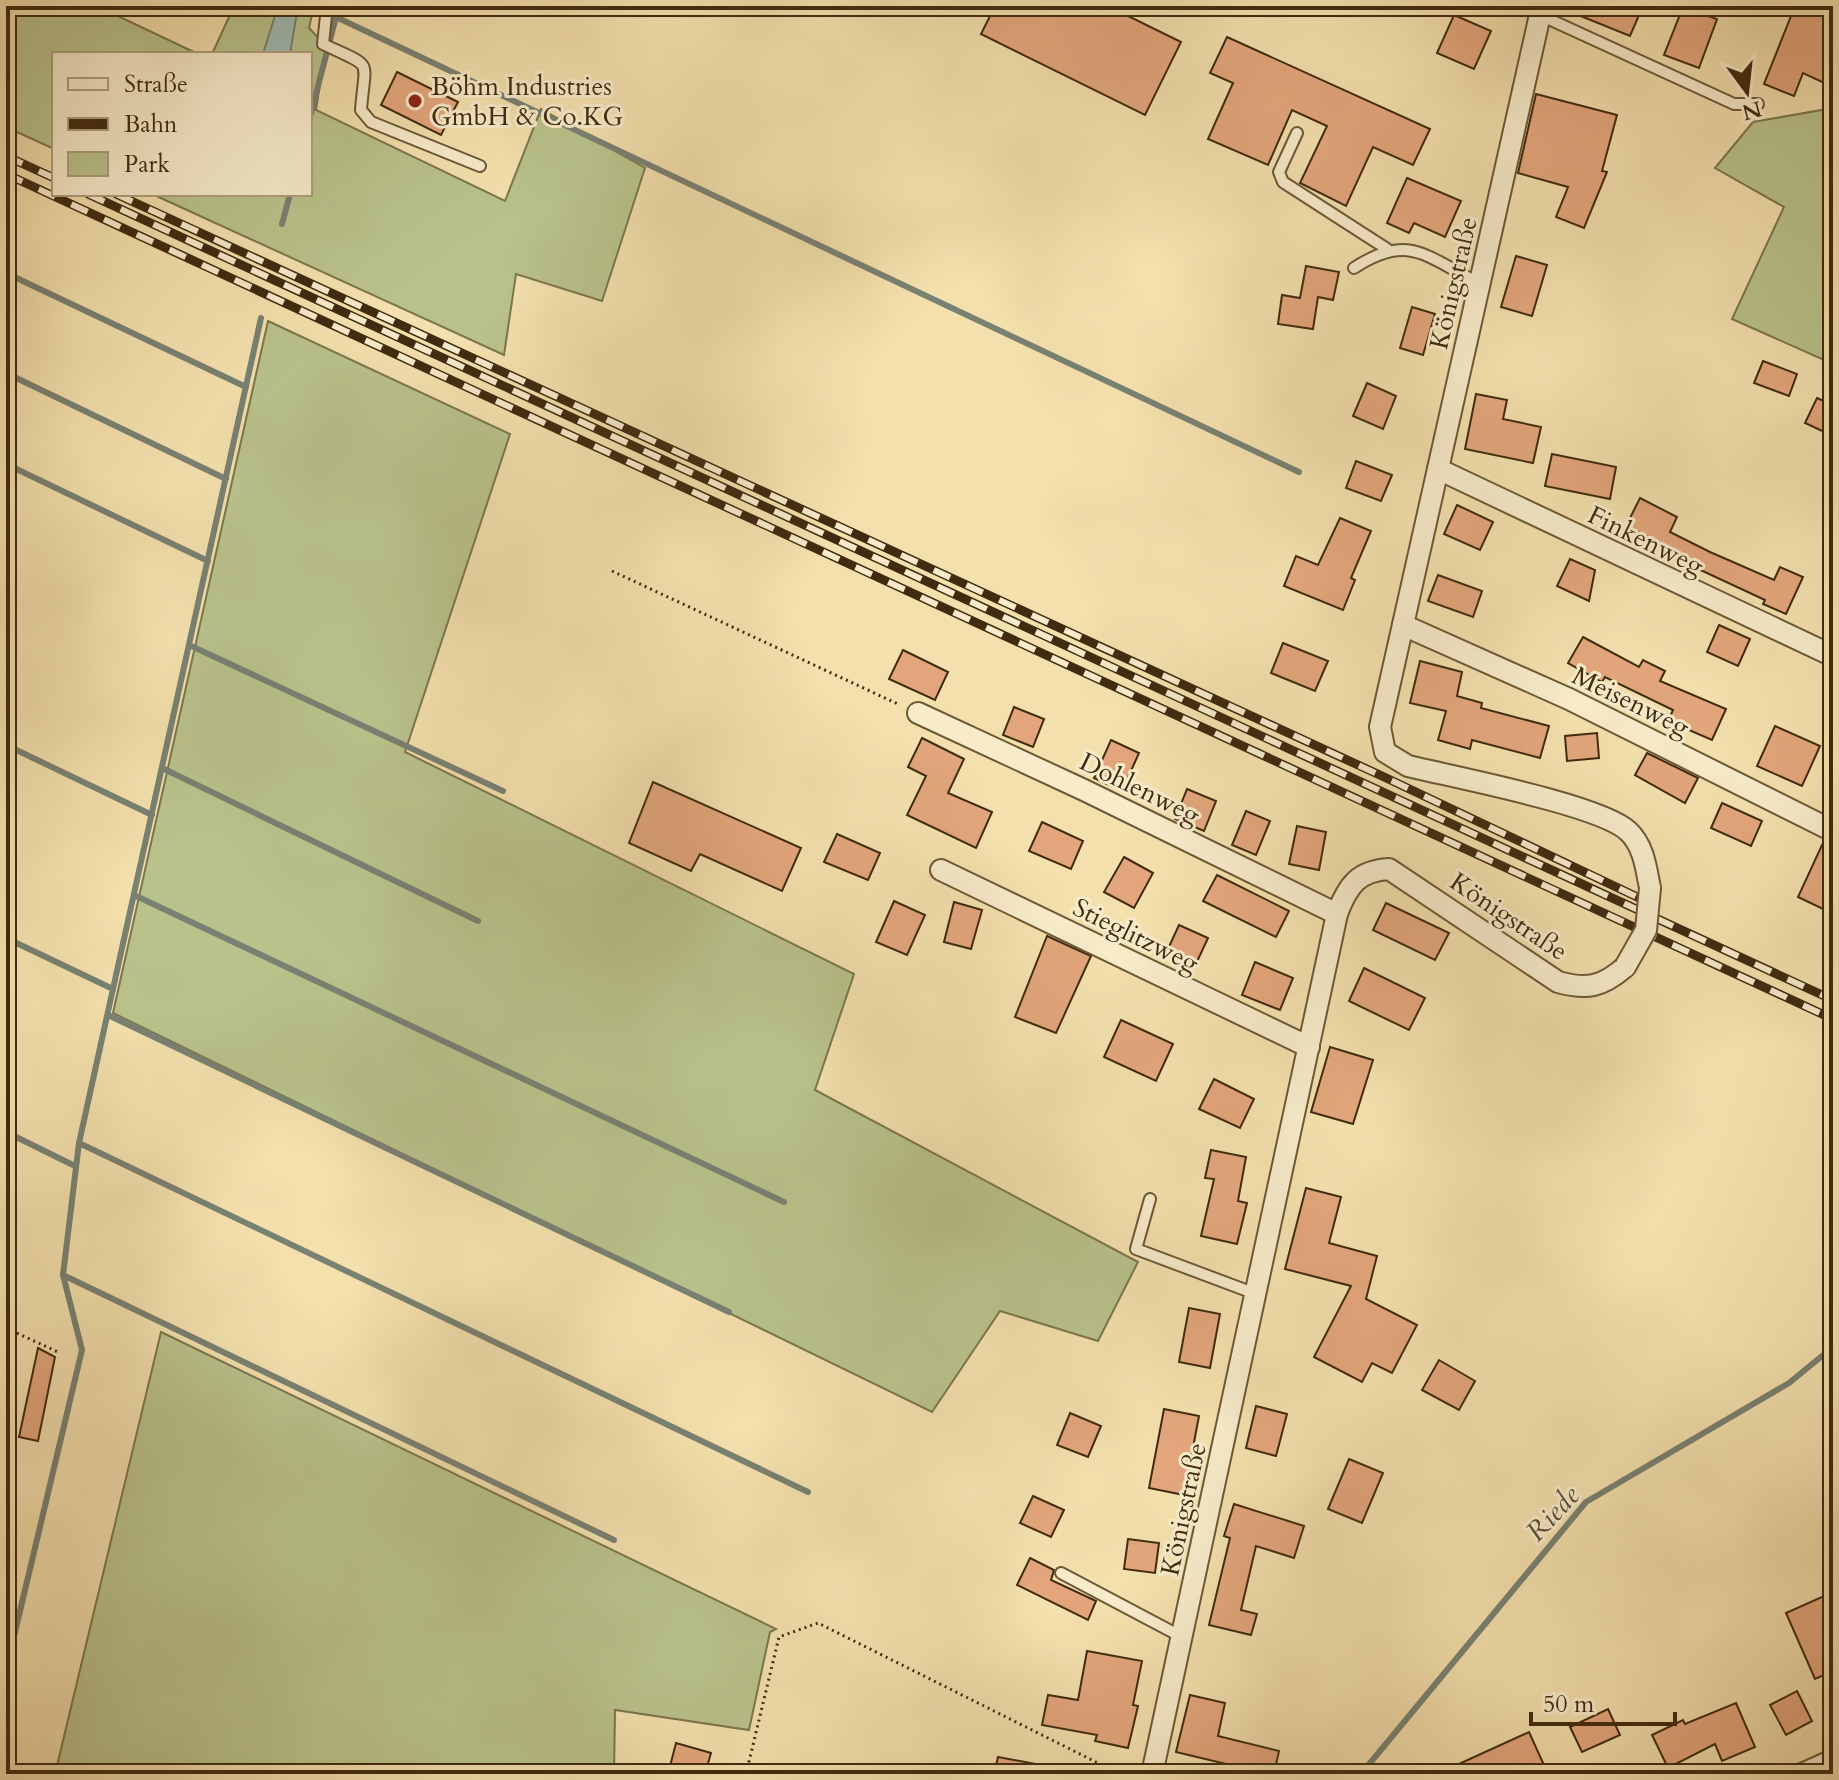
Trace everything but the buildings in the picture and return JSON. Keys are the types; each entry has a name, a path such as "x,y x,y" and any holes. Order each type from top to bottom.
{"street":[{"name":"Königstraße","path":"1152,1774 1337,914 1346,890 1357,877 1371,870 1389,869 1558,982 1581,988 1606,983 1625,967 1646,930 1650,888 1643,854 1628,831 1598,814 1408,766 1385,752 1380,727 1541,10"},
{"name":"Finkenweg","path":"1438,469 1833,656"},
{"name":"Meisenweg","path":"1403,625 1569,699 1833,831"},
{"name":"Dohlenweg","path":"918,713 1337,914"},
{"name":"Stieglitzweg","path":"941,870 1309,1047"},
{"path":"1802,1774 1833,1760"}],"lane":[{"path":"327,6 323,44 362,63 368,74 361,110 371,122 480,166"},
{"path":"1541,10 1734,104 1758,104"},
{"path":"1297,133 1279,172 1283,182 1387,249"},
{"path":"1354,268 1387,249 1406,249 1479,283"},
{"path":"1150,1199 1136,1249 1256,1294"},
{"path":"1061,1573 1182,1637"}],"path":[{"path":"612,571 918,713"},
{"path":"6,1328 60,1353"},
{"path":"746,1774 779,1637 818,1623 1120,1774"}],"green space":[{"path":"6,6 97,6 194,52 52,52 52,148 6,127"},
{"path":"234,6 314,6 309,28 326,46 316,110 505,201 541,109 645,168 602,301 516,274 504,355 156,196 312,196 312,52 213,52"},
{"path":"1833,108 1833,364 1732,319 1784,207 1715,168 1753,122"},
{"path":"268,321 510,434 405,752 854,974 815,1090 1138,1262 1098,1341 1000,1311 932,1412 113,1013"},
{"path":"161,1332 776,1629 770,1632 749,1730 615,1710 614,1774 55,1774"}],"water":[{"path":"278,6 298,6 290,52 264,52"}],"waterway":[{"path":"312,109 336,17 1299,472"},
{"path":"282,224 289,196"},
{"path":"6,273 246,387"},
{"path":"6,1670 82,1350 63,1275 79,1143 261,318"},
{"path":"6,373 226,479"},
{"path":"6,464 208,561"},
{"path":"189,645 503,791"},
{"path":"6,745 152,815"},
{"path":"162,768 478,921"},
{"path":"134,895 784,1202"},
{"path":"6,938 113,989"},
{"path":"108,1015 729,1312"},
{"path":"6,1132 75,1166"},
{"path":"79,1143 808,1492"},
{"path":"63,1275 614,1540"},
{"name":"Riede","path":"1361,1774 1586,1502 1789,1383 1833,1347"}],"railway":[{"path":"6,156 52,177"},
{"path":"6,174 52,195"},
{"path":"54,196 1833,1019"},
{"path":"92,196 1833,1000"},
{"path":"120,196 1382,776 1652,904"}],"place":[{"name":"Böhm Industries GmbH & Co.KG","path":"415,101"}]}
